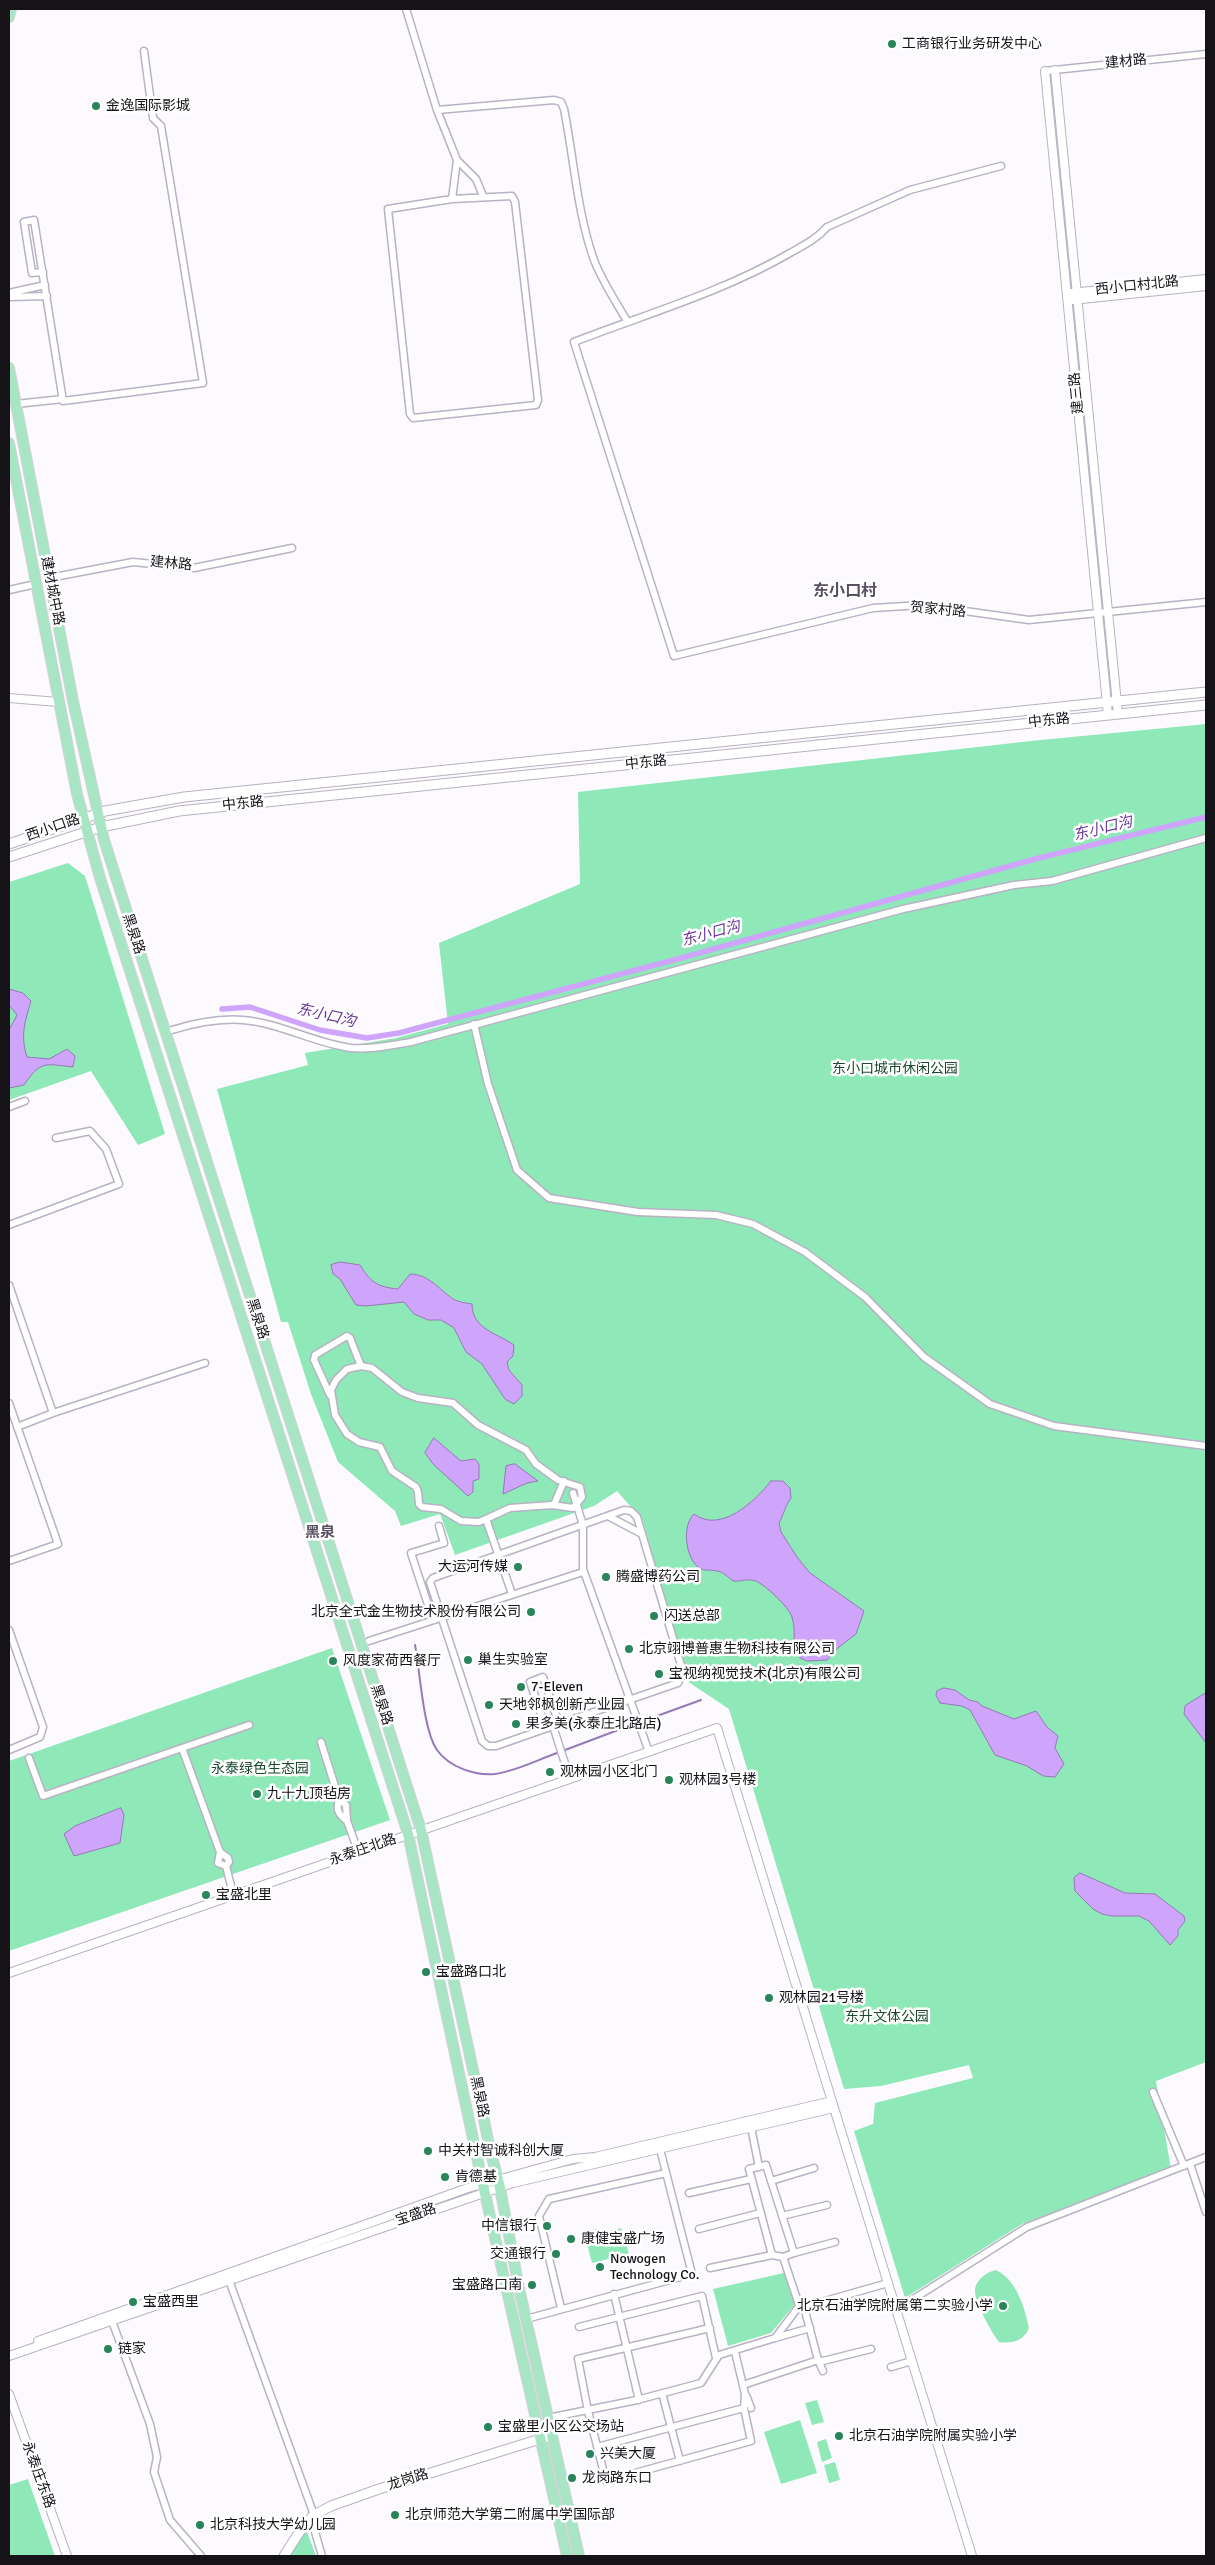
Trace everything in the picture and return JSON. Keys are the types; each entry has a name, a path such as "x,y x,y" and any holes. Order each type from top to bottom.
{"main road":[{"path":"9,17 11,9"},
{"name":"建材城中路","path":"9,368 97,814"},
{"path":"9,426 16,425 18,418"},
{"path":"9,444 10,439 14,436 20,437 23,442"},
{"name":"建材城中路","path":"9,444 58,702 87,831"},
{"name":"中东路","path":"97,814 135,804 184,797 1206,692"},
{"name":"中东路","path":"87,831 157,814 206,807 1206,705"},
{"name":"西小口路","path":"9,844 97,814"},
{"name":"黑泉路","path":"97,814 156,1005 167,1028 421,1830 499,2183 526,2319 580,2556"},
{"name":"西小口路","path":"9,857 87,831"},
{"name":"黑泉路","path":"87,831 148,1031 408,1834 484,2188 567,2556"},
{"name":"龙岗路","path":"284,2556 304,2525 313,2516 332,2506 379,2489 553,2435"}],"street":[{"path":"406,9 436,110 457,160 476,178 483,196"},
{"path":"16,404 63,399 63,401 203,383 161,126 153,118 144,51"},
{"name":"建材路","path":"1045,71 1206,54"},
{"name":"建三路","path":"1055,70 1118,714"},
{"name":"建三路","path":"1045,71 1108,716"},
{"path":"436,110 554,100 561,102 564,109 589,242 595,261 627,322 723,286 780,260 820,236 827,227 910,190 1001,166"},
{"path":"452,198 457,160"},
{"path":"512,196 515,202 538,400 536,405 413,418 410,414 388,209 452,198 512,196"},
{"path":"43,272 32,273 24,222 34,220 43,272 45,285 47,296 63,399"},
{"name":"西小口村北路","path":"1077,296 1206,279"},
{"path":"9,293 45,285"},
{"name":"西小口村北路","path":"1067,297 1206,286"},
{"path":"9,297 47,296"},
{"name":"贺家村路","path":"627,322 574,342 674,656 874,608 922,605 1029,620 1206,602"},
{"name":"建林路","path":"49,578 138,561 179,568 194,568 292,548"},
{"path":"9,590 36,584"},
{"path":"9,698 58,702"},
{"path":"167,1028 194,1023 244,1020 277,1028 317,1042 352,1048 378,1048 904,908 1014,886 1052,881 1206,838"},
{"path":"474,1024 488,1084 517,1170 549,1198 638,1212 716,1215 753,1224 805,1252 855,1290 924,1357 990,1404 1054,1426 1206,1446"},
{"path":"9,1107 25,1101"},
{"path":"9,1225 118,1184 106,1149 90,1131 56,1138"},
{"path":"9,1285 53,1413"},
{"path":"331,1396 325,1388 314,1360 315,1355 347,1336 350,1338 361,1366"},
{"path":"17,1427 53,1413 204,1363"},
{"path":"361,1366 376,1370 402,1392 418,1398 434,1398 453,1403 478,1425 526,1450 536,1464 564,1481 578,1486 582,1490 582,1497 577,1506 567,1509 554,1505 510,1508 486,1519 467,1523 455,1519 441,1509 422,1507 419,1504 416,1487 392,1471 380,1447 359,1442 346,1434 335,1415 331,1390 341,1373 347,1369 361,1366"},
{"path":"9,1403 58,1544 9,1561"},
{"path":"554,1505 564,1481"},
{"path":"573,1493 583,1525 583,1572 649,1752"},
{"path":"624,1510 631,1511 637,1517 683,1672 678,1683 496,1746 485,1744 430,1582 433,1578 608,1516 624,1510"},
{"path":"608,1516 642,1534"},
{"path":"486,1519 512,1594"},
{"path":"433,1620 411,1553 444,1544 438,1526"},
{"path":"369,1641 583,1572"},
{"path":"9,1630 43,1727 40,1737 9,1750"},
{"path":"546,1728 530,1682 543,1677 570,1779"},
{"path":"29,1758 43,1796 249,1725"},
{"name":"永泰庄北路","path":"9,1972 717,1728 833,2104"},
{"path":"321,1742 339,1799 346,1805 347,1821 358,1852"},
{"path":"182,1748 220,1852 228,1858 229,1862 226,1866 233,1894"},
{"path":"1153,2092 1187,2165 1206,2212"},
{"path":"833,2104 972,2556"},
{"name":"宝盛路","path":"499,2183 660,2149 751,2127 833,2104"},
{"name":"宝盛路","path":"9,2351 573,2159 595,2157 833,2104"},
{"path":"751,2127 759,2167"},
{"path":"526,2319 692,2274 660,2149"},
{"path":"896,2310 1027,2227 1206,2157"},
{"path":"772,2255 749,2169 766,2165 794,2254"},
{"path":"771,2181 814,2168"},
{"path":"561,2308 539,2216 549,2199 666,2173"},
{"path":"689,2194 751,2179"},
{"name":"宝盛路","path":"9,2356 229,2280 484,2188"},
{"path":"782,2216 827,2205"},
{"path":"699,2229 760,2213"},
{"path":"710,2268 772,2255 783,2258 835,2242"},
{"path":"783,2258 810,2328 818,2360 823,2371"},
{"path":"229,2280 313,2516 322,2556"},
{"path":"775,2338 790,2317 802,2307 888,2283"},
{"path":"614,2294 639,2400"},
{"path":"579,2327 702,2296 716,2358"},
{"path":"112,2321 150,2424 157,2457 154,2472 170,2520 202,2556"},
{"path":"710,2328 578,2359 588,2411 606,2481 751,2441 744,2408 745,2394"},
{"path":"548,2418 639,2400 701,2383 719,2355 735,2352 810,2328"},
{"path":"743,2385 818,2360 823,2361 871,2349"},
{"path":"735,2352 745,2394 751,2408"},
{"path":"891,2367 912,2361"},
{"path":"662,2393 680,2461"},
{"name":"永泰庄东路","path":"9,2394 66,2556"},
{"path":"597,2447 744,2408"}],"green space":[{"path":"1206,724 1206,2062 1156,2081 1171,2169 1022,2224 905,2298 854,2131 873,2124 875,2103 973,2078 969,2065 881,2086 844,2089 729,1709 687,1681 643,1521 617,1491 594,1506 455,1555 440,1514 401,1526 395,1511 338,1462 311,1394 288,1322 281,1322 217,1089 308,1065 305,1053 396,1038 448,1024 439,943 580,884 578,792 1031,741"},
{"path":"68,863 85,876 165,1134 138,1145 91,1071 9,1100 9,882"},
{"name":"永泰绿色生态园","path":"332,1648 390,1820 9,1951 9,1761"},
{"path":"621,2228 629,2254 592,2263 584,2232 597,2229 599,2234"},
{"path":"996,2270 1009,2280 1022,2303 1029,2328 1024,2336 1017,2341 999,2342 984,2318 978,2303 975,2291 977,2283 985,2275"},
{"path":"784,2273 795,2304 771,2333 728,2346 713,2289"},
{"path":"817,2400 824,2422 812,2425 805,2403"},
{"path":"800,2420 817,2473 781,2484 764,2432"},
{"path":"826,2439 832,2458 822,2462 817,2442"},
{"path":"835,2462 840,2480 829,2483 824,2465"},
{"path":"28,2479 55,2556 9,2556 9,2485"},
{"path":"306,2529 316,2556 287,2556"}],"shaded area":[{"path":"9,989 23,993 31,1001 25,1022 24,1035 27,1057 49,1059 67,1049 75,1056 73,1067 44,1066 35,1071 24,1085 9,1088 9,1030 17,1015 9,1005"},
{"path":"340,1262 360,1265 376,1283 391,1288 398,1289 410,1274 422,1276 453,1299 472,1304 476,1319 481,1325 514,1345 513,1356 507,1362 509,1370 522,1385 522,1396 514,1404 505,1399 482,1364 466,1352 454,1328 441,1320 428,1320 414,1314 404,1302 366,1306 356,1305 340,1279 333,1274 331,1265"},
{"path":"434,1438 461,1461 475,1459 479,1464 479,1479 473,1481 473,1492 468,1496 434,1465 425,1453"},
{"path":"515,1464 538,1481 527,1483 503,1494 506,1466"},
{"path":"771,1481 783,1481 790,1488 791,1498 779,1523 781,1532 797,1557 810,1573 864,1611 856,1634 839,1647 827,1660 807,1661 800,1658 794,1642 792,1617 782,1602 765,1587 756,1581 733,1581 714,1570 700,1569 690,1556 687,1533 690,1519 694,1514 704,1519 726,1518 747,1506"},
{"path":"944,1688 955,1690 969,1700 978,1702 982,1706 1014,1719 1036,1711 1047,1727 1058,1736 1055,1748 1064,1764 1055,1777 1043,1776 1027,1766 995,1755 970,1710 962,1706 940,1703 936,1695 937,1691"},
{"path":"1206,1693 1206,1743 1184,1714 1185,1706"},
{"path":"121,1808 124,1815 120,1843 74,1856 64,1834 75,1826"},
{"path":"1080,1873 1125,1893 1155,1894 1184,1916 1185,1921 1178,1930 1178,1936 1170,1945 1149,1921 1139,1916 1112,1916 1102,1914 1093,1909 1075,1891 1074,1878"}],"waterway":[{"name":"东小口沟","path":"222,1009 250,1007 320,1030 367,1038 399,1033 685,957 1035,859 1206,817"},
{"path":"415,1645 428,1729 437,1750 448,1761 471,1772 495,1774 519,1768 557,1753"},
{"path":"643,1721 701,1700"},
{"path":"565,1750 634,1724"}],"place":[{"name":"工商银行业务研发中心","path":"892,44"},
{"name":"金逸国际影城","path":"96,106"},
{"name":"大运河传媒","path":"518,1567"},
{"name":"腾盛博药公司","path":"606,1577"},
{"name":"北京全式金生物技术股份有限公司","path":"531,1612"},
{"name":"闪送总部","path":"654,1616"},
{"name":"北京翊博普惠生物科技有限公司","path":"629,1649"},
{"name":"巢生实验室","path":"468,1660"},
{"name":"风度家荷西餐厅","path":"333,1661"},
{"name":"宝视纳视觉技术(北京)有限公司","path":"659,1674"},
{"name":"7-Eleven","path":"521,1687"},
{"name":"天地邻枫创新产业园","path":"489,1705"},
{"name":"果多美(永泰庄北路店)","path":"516,1724"},
{"name":"观林园小区北门","path":"550,1772"},
{"name":"观林园3号楼","path":"669,1780"},
{"name":"九十九顶毡房","path":"257,1794"},
{"name":"宝盛北里","path":"206,1895"},
{"name":"宝盛路口北","path":"426,1972"},
{"name":"观林园21号楼","path":"769,1998"},
{"name":"中关村智诚科创大厦","path":"428,2151"},
{"name":"肯德基","path":"445,2177"},
{"name":"中信银行","path":"547,2226"},
{"name":"康健宝盛广场","path":"571,2239"},
{"name":"交通银行","path":"556,2254"},
{"name":"Nowogen Technology Co.","path":"600,2267"},
{"name":"宝盛路口南","path":"532,2285"},
{"name":"宝盛西里","path":"133,2302"},
{"name":"北京石油学院附属第二实验小学","path":"1003,2306"},
{"name":"链家","path":"108,2349"},
{"name":"宝盛里小区公交场站","path":"488,2427"},
{"name":"北京石油学院附属实验小学","path":"839,2436"},
{"name":"兴美大厦","path":"590,2454"},
{"name":"龙岗路东口","path":"572,2478"},
{"name":"北京师范大学第二附属中学国际部","path":"395,2515"},
{"name":"北京科技大学幼儿园","path":"200,2525"}],"district":[{"name":"东小口村","path":"845,592"},
{"name":"黑泉","path":"320,1533"}],"park label":[{"name":"东小口城市休闲公园","path":"895,1069"},
{"name":"东升文体公园","path":"887,2017"}]}
